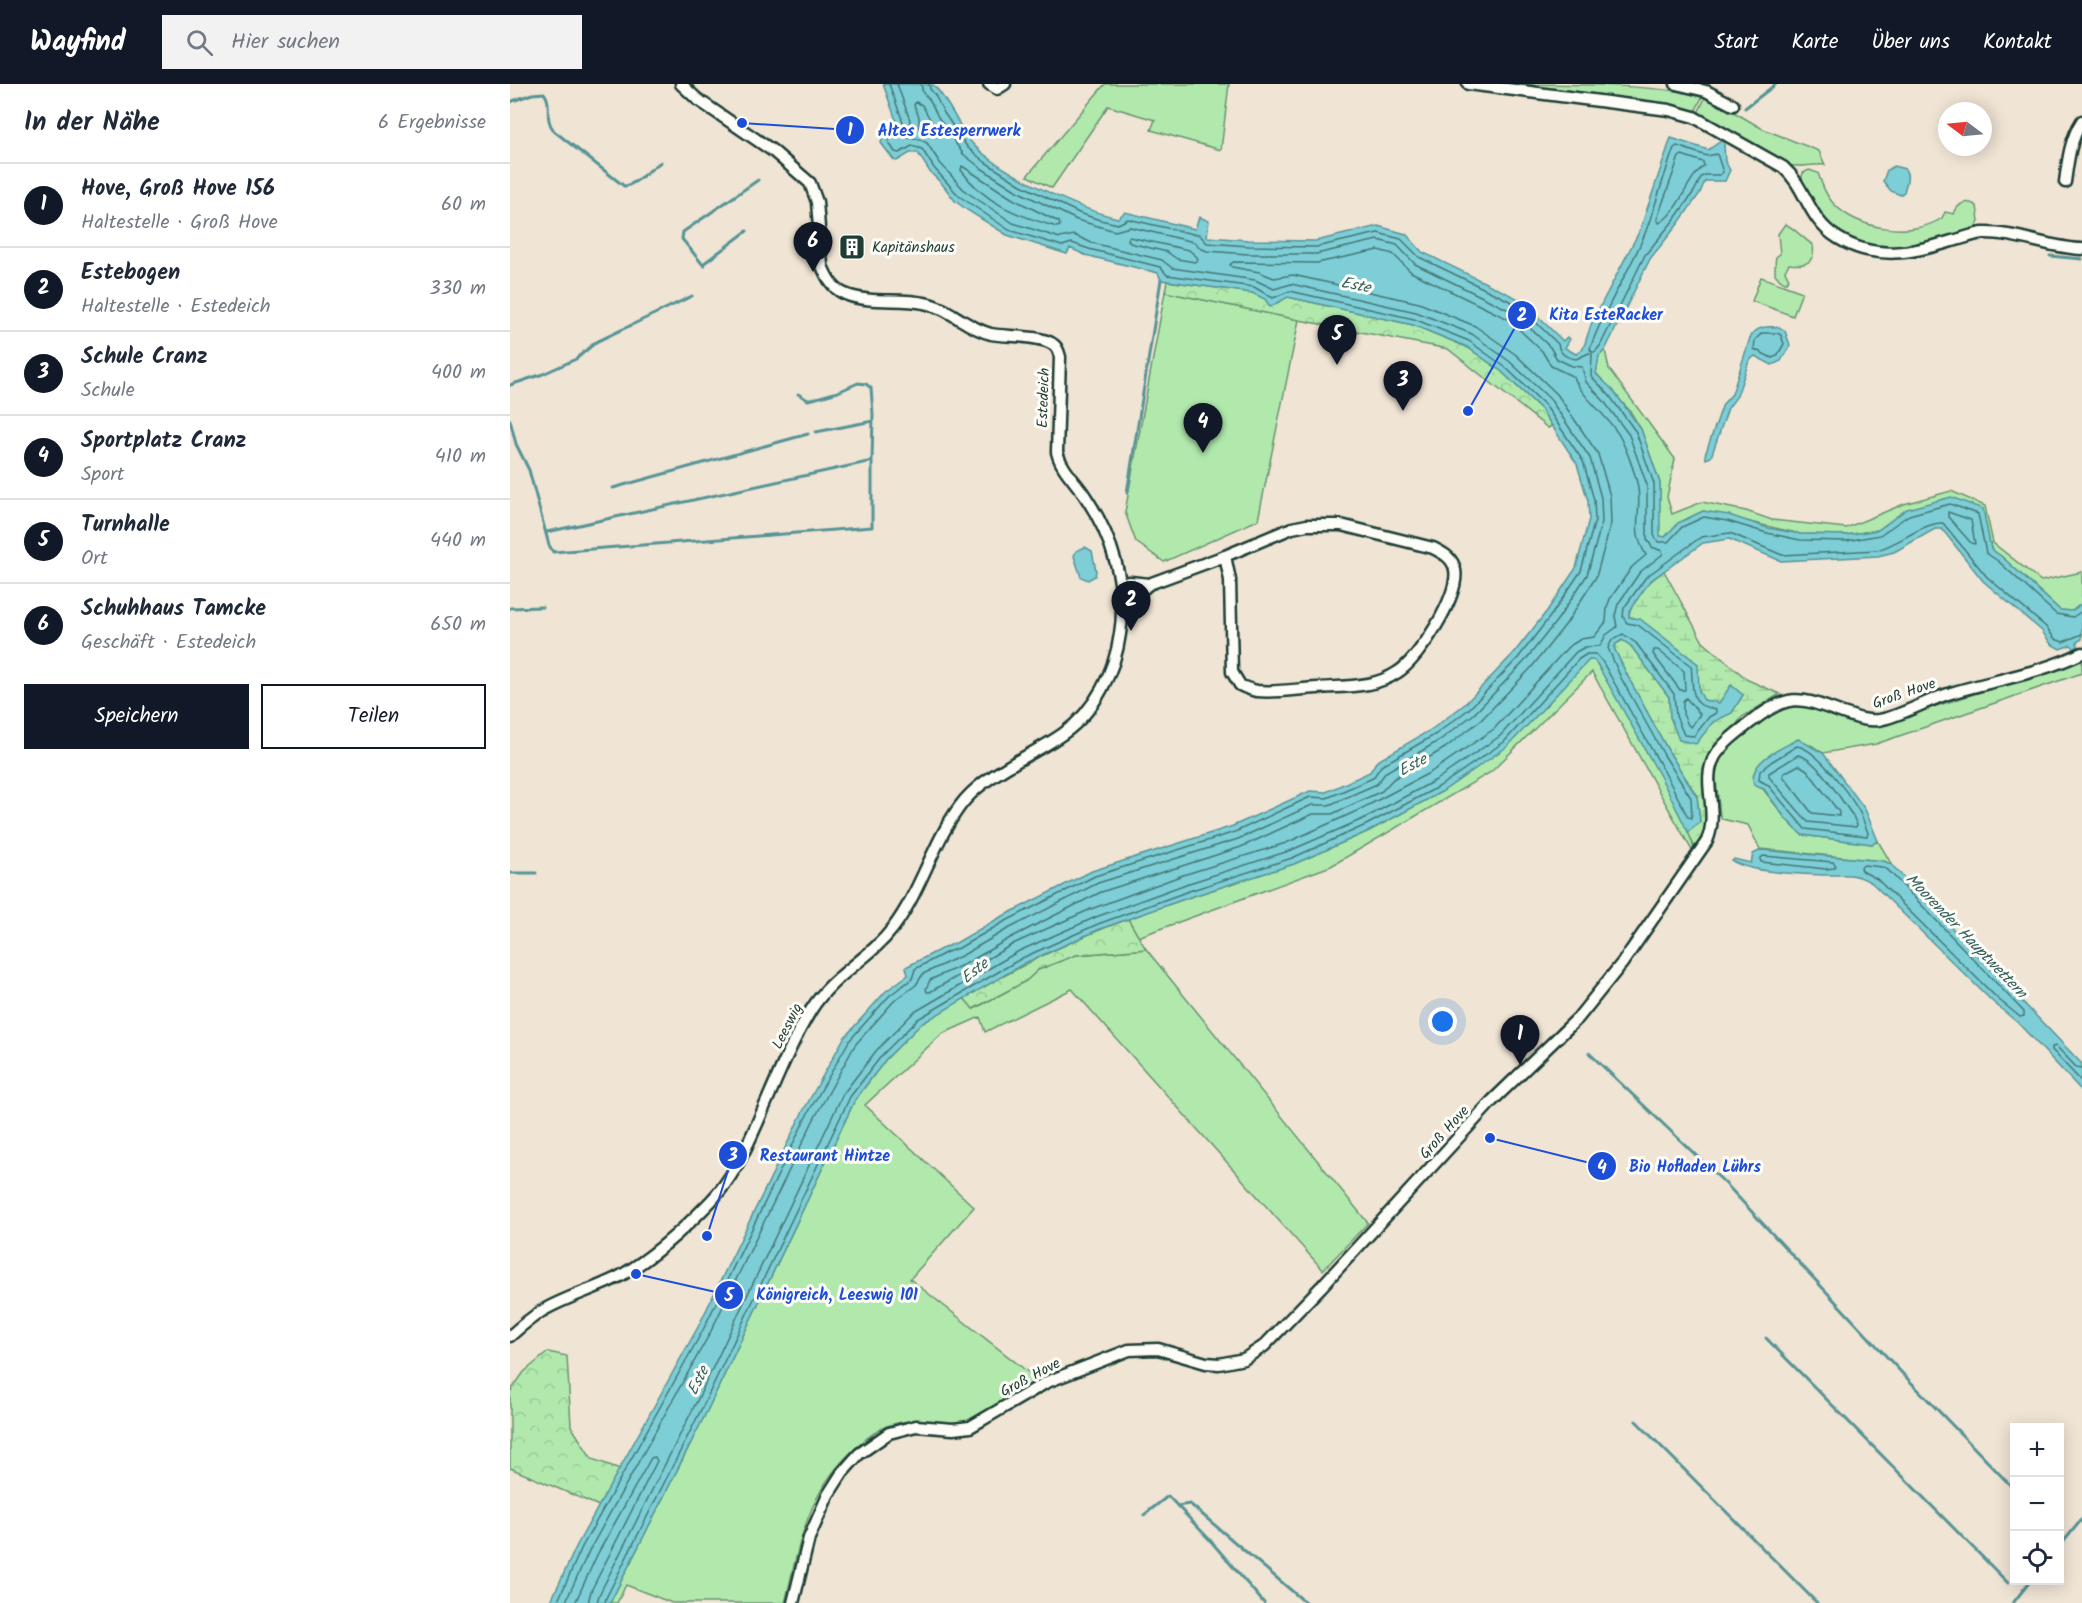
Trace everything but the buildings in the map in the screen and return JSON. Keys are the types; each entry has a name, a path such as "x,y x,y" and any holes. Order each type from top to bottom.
{"street":[{"name":"Estedeich","path":"681,84 697,99 773,151 810,183 817,202 822,266 838,290 856,297 927,303 951,312 973,327 988,333 1044,340 1054,344 1058,349 1060,357 1057,445 1059,460 1083,493 1105,531 1116,560 1122,599 1121,633 1110,672 1083,716"},
{"path":"989,84 997,89 1005,84"},
{"path":"1468,84 1500,86 1669,110 1694,117 1783,167 1792,175 1821,225 1839,238 1863,249 1890,253 1916,252 1981,233 1998,234 2069,249 2082,249"},
{"path":"1676,84 1706,91 1733,105"},
{"path":"2065,182 2070,147 2074,134 2082,121"},
{"path":"1122,599 1136,595 1149,584 1292,528 1315,525 1341,525 1433,548 1451,560 1455,569 1455,578 1452,594 1430,636 1418,655 1397,674 1365,685 1261,691 1240,685 1230,665 1230,580 1225,556"},
{"path":"1120,583 1149,584"},
{"name":"Groß Hove","path":"793,1603 809,1538 828,1495 851,1462 889,1433 915,1426 953,1429 970,1427 1047,1382 1129,1350 1158,1349 1206,1363 1219,1364 1244,1359 1264,1346 1492,1101 1571,1025 1623,962 1707,841 1713,817 1709,775 1716,755 1730,739 1763,713 1782,702 1799,699 1856,717 1880,720 1951,693 2048,667 2082,653"},
{"name":"Leeswig","path":"510,1336 543,1311 633,1268 697,1216 717,1195 727,1183 744,1151 810,1011 837,977 878,945 899,921 937,843 961,805 990,777 1064,734 1083,716"}],"green space":[{"path":"1105,84 1229,84 1221,150 1151,130 1155,120 1108,106 1052,188 1027,176"},
{"path":"1506,84 1630,87 1703,95 1694,114"},
{"path":"1706,96 1763,129 1819,151 1825,165 1788,165 1697,115"},
{"path":"1809,170 1818,173 1833,203 1856,220 1870,225 1885,228 1916,228 1942,218 1945,212 1954,214 1960,205 1966,203 1977,206 1979,221 1974,231 1916,246 1876,247 1858,242 1841,234 1818,211 1801,180 1803,173"},
{"path":"1785,224 1813,245 1813,256 1804,264 1789,264 1785,271 1789,279 1785,283 1775,274 1776,257 1780,254 1778,234"},
{"path":"1761,277 1802,292 1793,316 1752,301"},
{"path":"1167,281 1253,293 1265,299 1288,297 1413,325 1467,347 1501,371 1541,409 1552,426 1548,428 1448,349 1165,292"},
{"path":"1165,292 1299,320 1258,520 1164,562 1136,542 1125,512"},
{"path":"1605,350 1609,369 1675,459 1667,497 1672,514 1702,502 1746,511 1772,520 1846,528 1904,504 1951,491 1985,506 1993,543 2041,581 2082,572 2082,603 2072,611 2060,610 1991,549 1983,509 1907,509 1878,530 1846,535 1801,534 1703,511 1678,523 1665,537 1659,536 1660,483 1641,429 1630,411 1596,373 1599,356"},
{"path":"1664,571 1703,642 1748,680 1780,694 1742,717 1703,769 1708,826 1695,848 1688,832 1700,822 1697,796 1669,752 1614,648 1623,640 1631,646 1669,697 1670,717 1696,743 1713,722 1732,712 1743,695 1719,703 1703,700 1699,691 1697,664 1629,618 1636,597"},
{"path":"1589,660 1594,660 1597,664 1653,762 1683,820 1692,841 1694,854 1592,672 1491,772 1331,866 1138,937 1128,919 1294,864 1369,831 1443,791"},
{"path":"2082,660 2082,673 1876,744 1823,753 1811,745 1754,785 1763,789 1786,819 1802,835 1872,844 1878,841 1892,865 1884,861 1760,849 1748,825 1722,819 1720,815 1715,773 1717,763 1727,750 1751,728 1785,707 1814,707 1873,726"},
{"path":"1128,919 1146,949 1076,955 1038,970 1026,981 973,1009 964,998 1044,955"},
{"path":"1146,949 1368,1223 1323,1270 1072,989 985,1032 980,1017 942,1034 865,1105 974,1207 910,1279 1038,1380 990,1410 962,1423 900,1422 882,1428 859,1445 828,1479 808,1517 785,1603 672,1603 626,1585 617,1603 610,1603 709,1407 855,1100 886,1059 921,1024 964,998 974,1009 1026,981 1038,970 1076,955"},
{"path":"548,1352 567,1356 571,1426 592,1459 620,1469 599,1506 510,1468 510,1392 524,1372"}],"water":[{"name":"Este","path":"883,84 933,85 971,142 983,153 1018,177 1061,198 1102,214 1118,218 1125,212 1195,229 1199,217 1209,221 1207,237 1249,240 1316,241 1378,226 1406,234 1422,252 1521,300 1563,341 1567,337 1570,339 1565,348 1576,354 1583,349 1592,322 1640,230 1671,138 1708,150 1721,141 1724,143 1725,161 1730,170 1725,181 1705,181 1700,193 1650,259 1605,350 1599,356 1596,374 1613,390 1641,429 1660,483 1660,536 1665,537 1678,523 1703,511 1729,515 1768,528 1801,534 1846,535 1878,530 1907,509 1951,497 1983,509 1991,549 2060,610 2072,611 2082,603 2082,639 2077,642 2078,646 2075,649 2071,645 2060,649 2051,644 2042,631 1983,581 1942,529 1935,529 1894,552 1878,556 1781,561 1729,539 1703,543 1650,581 1629,611 1629,617 1640,619 1698,664 1699,691 1704,700 1719,703 1731,685 1743,695 1732,713 1713,722 1696,744 1679,740 1670,717 1669,697 1631,646 1622,640 1614,648 1669,752 1697,797 1700,822 1688,832 1660,776 1597,664 1594,660 1589,660 1508,746 1443,791 1369,831 1294,864 1100,929 1025,963 921,1024 886,1059 855,1100 709,1407 610,1603 550,1603 577,1545 698,1327 802,1113 844,1038 886,991 908,975 906,967 1092,871 1233,826 1310,791 1326,792 1370,772 1376,762 1432,729 1465,704 1513,654 1547,611 1576,568 1589,519 1588,501 1577,464 1541,409 1501,371 1467,347 1413,325 1288,297 1270,307 1265,299 1252,293 1161,280 1158,273 1085,255 1070,248 1067,254 1007,235 955,201 930,172 918,153 910,153 897,161 894,160 881,143 897,123"},
{"path":"1894,166 1905,169 1907,175 1904,192 1900,195 1891,191 1883,181 1887,170"},
{"path":"1766,327 1779,327 1785,331 1790,345 1781,361 1772,365 1755,356 1749,361 1737,396 1728,408 1711,457 1706,459 1705,455 1723,404 1732,394 1752,334"},
{"path":"1085,547 1092,551 1096,571 1095,576 1088,580 1081,577 1074,556 1076,551"},
{"path":"1798,739 1823,753 1865,809 1878,841 1872,844 1802,835 1786,819 1764,789 1754,785 1753,777 1760,763"},
{"path":"1761,850 1884,861 1892,865 2082,1064 2082,1091 2018,1023 1994,1003 1872,883 1853,875 1776,872 1752,868 1732,861 1734,859 1751,863 1753,854"}],"waterway":[{"path":"1745,108 1776,84"},
{"path":"510,102 532,94 544,93 548,102 549,121 554,131 624,186 628,186 661,162"},
{"path":"704,266 682,239 683,232 758,180"},
{"path":"703,264 747,231"},
{"path":"2050,256 2082,259"},
{"path":"1127,493 1161,280"},
{"path":"510,385 543,374 576,359 596,342 692,296"},
{"path":"547,532 872,461 871,388 866,384 858,383 838,392 808,400 798,394"},
{"path":"510,420 516,444 529,470 549,545 553,552 872,527 872,461"},
{"path":"816,432 873,421"},
{"path":"613,488 808,434"},
{"path":"510,608 542,607"},
{"path":"510,873 536,873"},
{"path":"1589,1053 1725,1183 2010,1485"},
{"path":"1766,1338 2008,1583"},
{"path":"1636,1421 1817,1603"},
{"path":"1144,1515 1168,1496 1209,1539 1264,1603"},
{"path":"1177,1506 1190,1504 1306,1603"},
{"path":"2064,1541 2082,1519"},
{"path":"2013,1603 2027,1585"}],"place":[{"name":"Altes Estesperrwerk","path":"742,123"},
{"name":"Kapitänshaus","path":"852,247"},
{"name":"Schuhhaus Tamcke","path":"813,272"},
{"name":"Turnhalle","path":"1337,365"},
{"name":"Schule Cranz","path":"1403,411"},
{"name":"Kita EsteRacker","path":"1468,411"},
{"name":"Sportplatz Cranz","path":"1203,453"},
{"name":"Estebogen","path":"1131,631"},
{"name":"Hove, Groß Hove 156","path":"1520,1065"},
{"name":"Bio Hofladen Lührs","path":"1490,1138"},
{"name":"Restaurant Hintze","path":"707,1236"},
{"name":"Königreich, Leeswig 101","path":"636,1274"}],"water label":[{"name":"Moorender Hauptwettern","path":"1967,935"}]}
